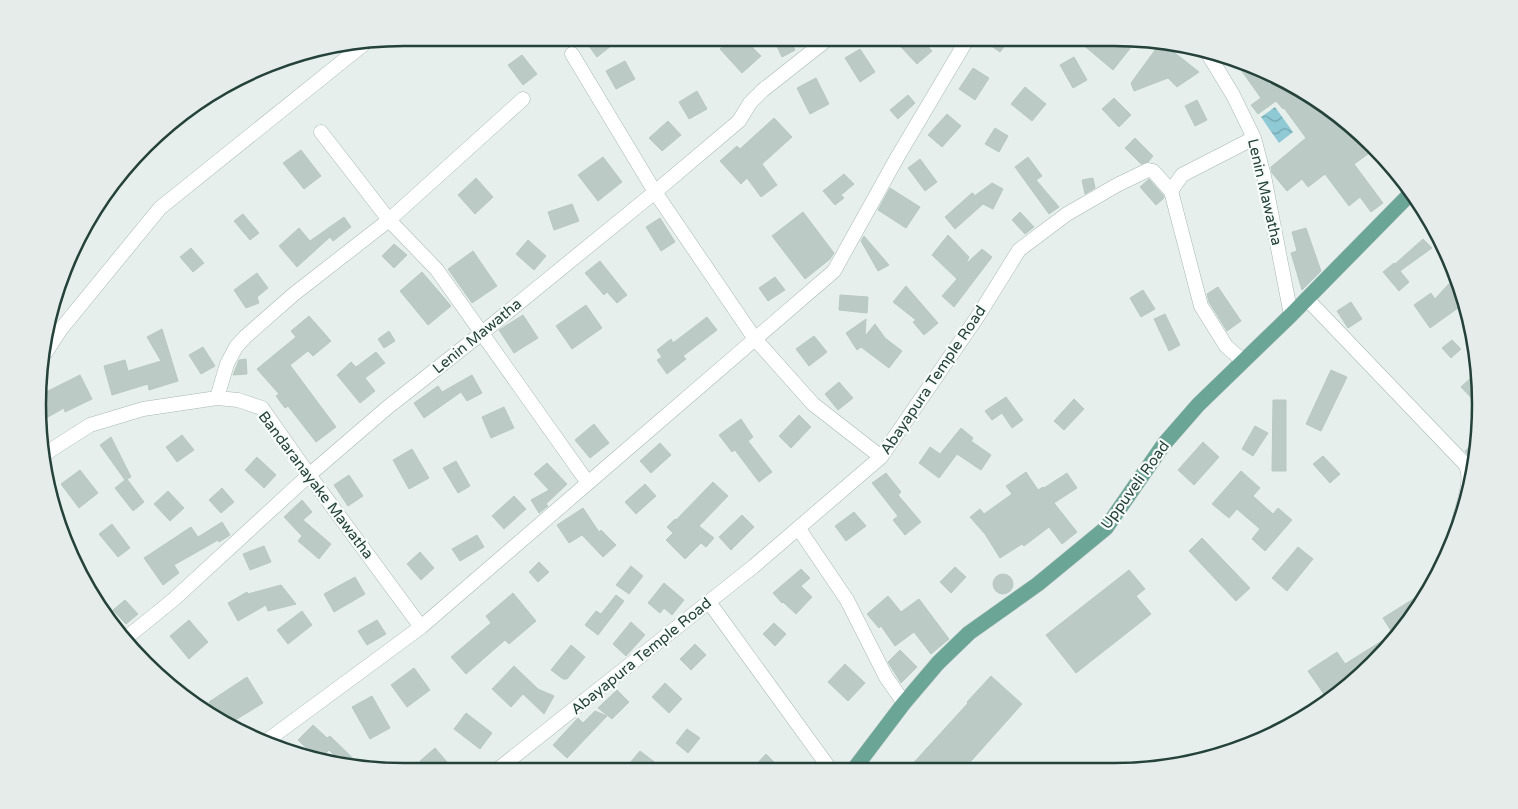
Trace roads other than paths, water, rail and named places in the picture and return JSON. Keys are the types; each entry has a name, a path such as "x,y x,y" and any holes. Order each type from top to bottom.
{"main road":[{"name":"Uppuveli Road","path":"859,763 904,703 938,663 968,633 1038,584 1106,528 1164,444 1198,405 1291,315 1406,198"}],"street":[{"name":"Lenin Mawatha","path":"130,635 174,600 309,475 388,407 655,192 739,121 750,103 764,90 819,46"},
{"path":"272,737 421,627 834,271 898,156 963,46"},
{"path":"51,344 72,315 160,208 358,49"},
{"path":"572,54 655,192 755,339 813,404 881,457"},
{"name":"Lenin Mawatha","path":"1211,59 1233,95 1254,138 1264,176 1291,315"},
{"path":"216,398 227,364 236,347 245,337 294,294 389,220 523,99"},
{"path":"321,132 389,220 437,270 588,483"},
{"path":"1171,191 1182,175 1254,138"},
{"name":"Abayapura Temple Road","path":"506,763 799,529 881,457 978,316 1019,250 1067,214 1116,185 1148,170 1153,171 1171,191 1201,306 1226,346 1243,361"},
{"path":"1307,299 1466,467"},
{"name":"Bandaranayake Mawatha","path":"49,451 90,425 143,409 216,398 238,400 262,408 421,627"},
{"path":"799,529 847,600 886,677 904,703"},
{"path":"709,602 826,763"}],"water":[{"path":"1275,107 1293,132 1279,143 1261,117"}]}
